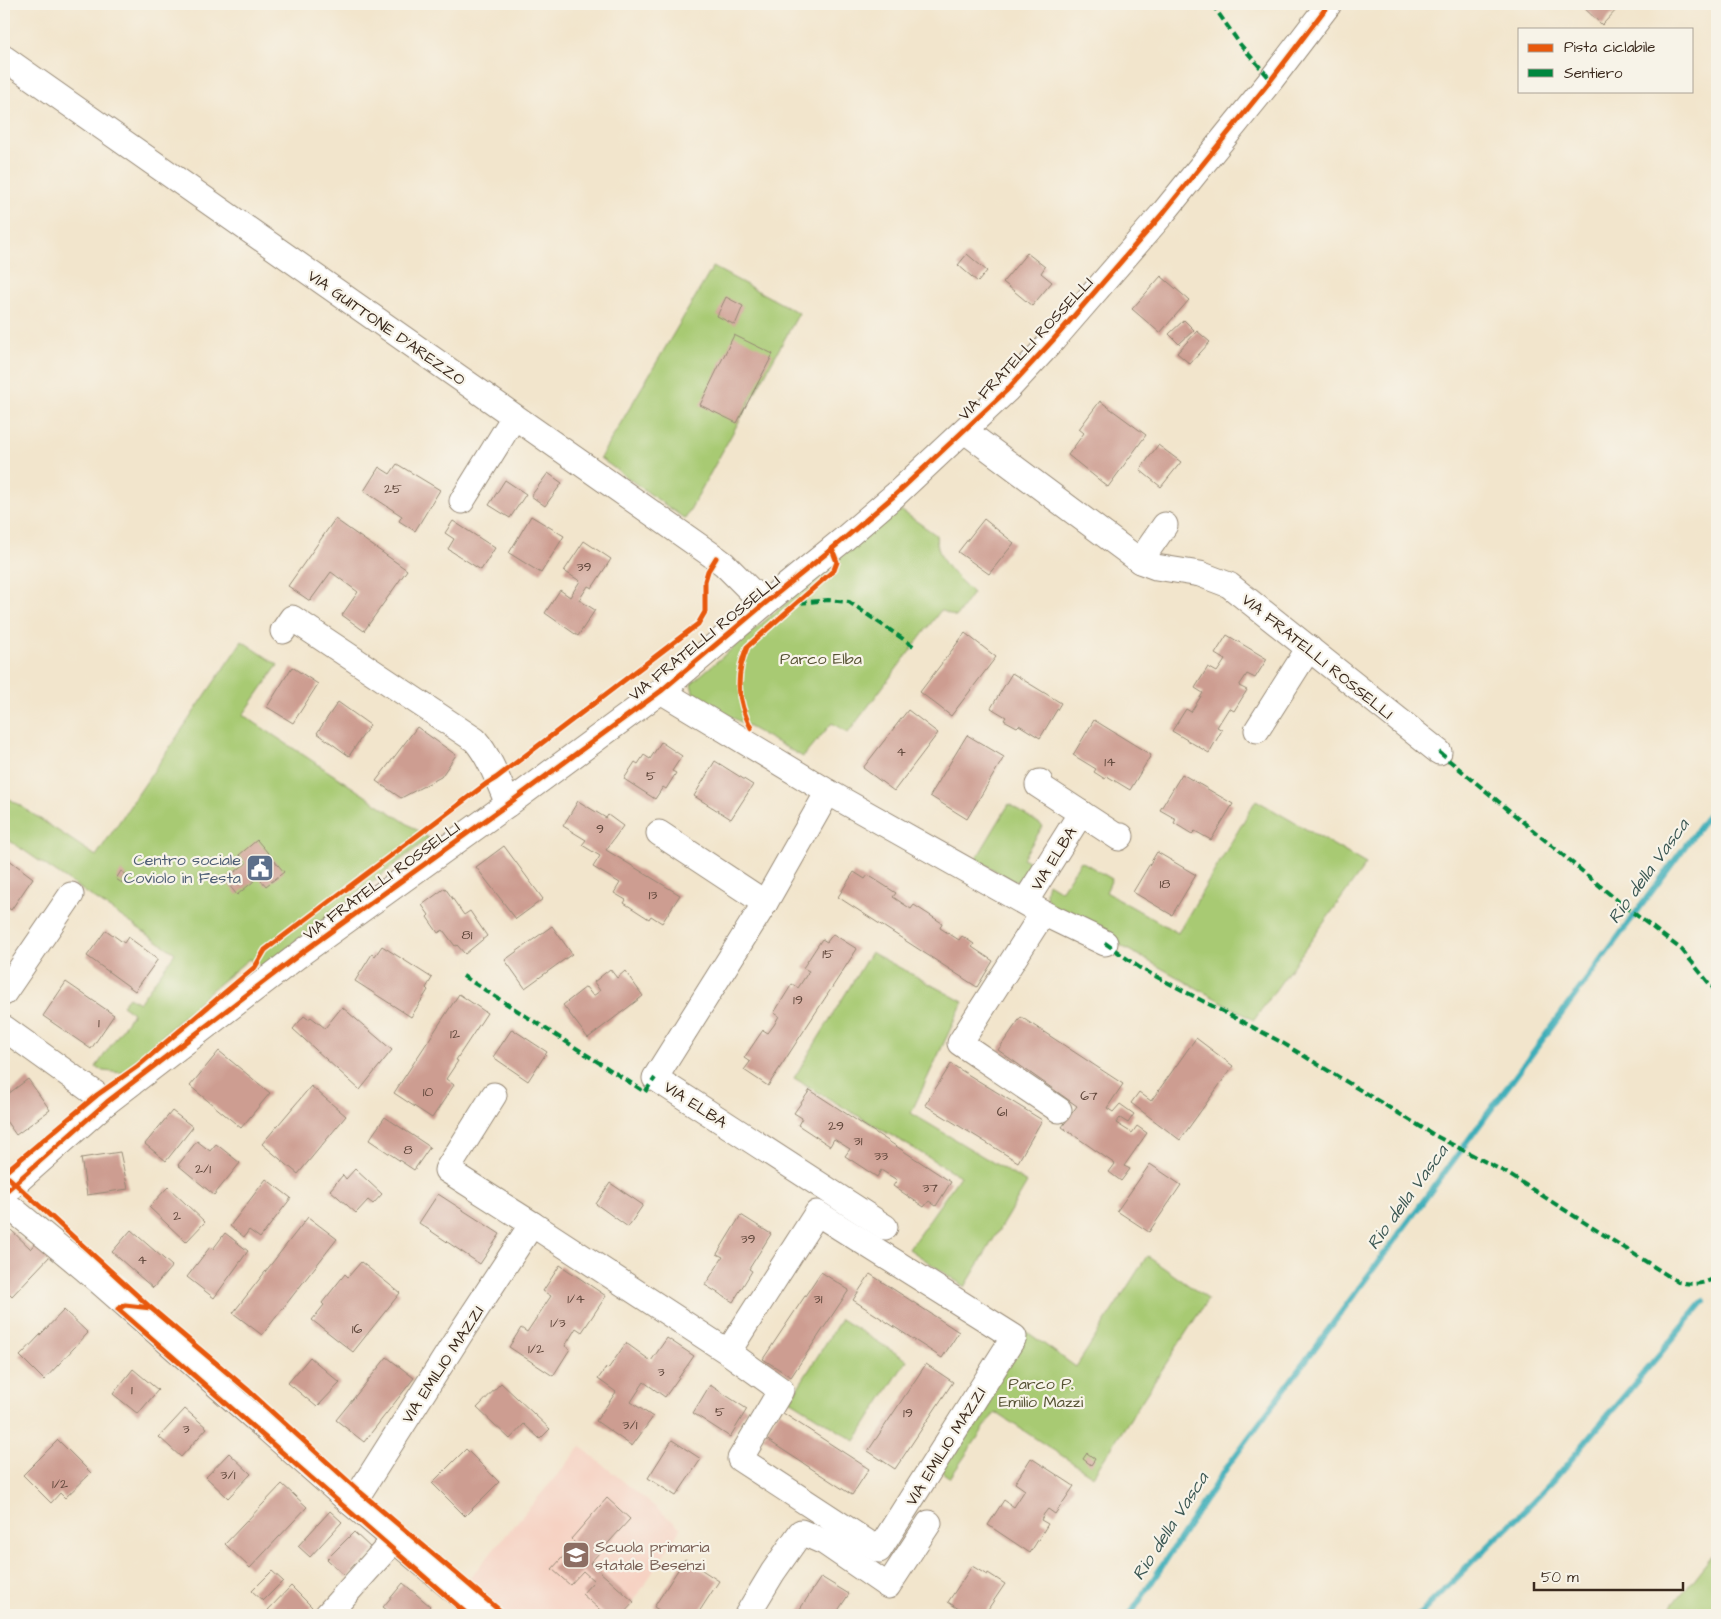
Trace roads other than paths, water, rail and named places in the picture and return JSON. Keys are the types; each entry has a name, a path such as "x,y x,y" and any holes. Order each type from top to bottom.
{"street":[{"name":"VIA FRATELLI ROSSELLI","path":"4,1193 107,1102 304,951 661,691 851,533 1006,391 1054,339 1139,242 1271,80 1329,4"},
{"name":"VIA GUITTONE D'AREZZO","path":"4,58 724,564 764,604"},
{"path":"462,501 514,417"},
{"name":"VIA FRATELLI ROSSELLI","path":"965,430 1140,560 1156,567 1200,574 1229,585 1439,752"},
{"path":"1140,560 1165,525"},
{"path":"283,631 292,618 475,740 480,745 508,804"},
{"path":"1257,730 1309,648"},
{"name":"VIA ELBA","path":"661,691 828,792 1034,908 1106,943"},
{"name":"VIA ELBA","path":"1040,782 1038,785 1119,838 1121,836"},
{"name":"VIA ELBA","path":"828,792 765,903 655,1078 885,1226"},
{"name":"VIA ELBA","path":"1059,1110 960,1044 1034,908 1081,813"},
{"path":"658,833 765,903"},
{"path":"4,993 72,895"},
{"path":"4,1028 107,1102"},
{"name":"VIA EMILIO MAZZI","path":"494,1095 447,1170 728,1352 782,1390 740,1459 879,1550 1014,1337 817,1213 728,1352"},
{"path":"4,1202 85,1269 351,1503 483,1615"},
{"name":"VIA EMILIO MAZZI","path":"351,1503 360,1492 532,1224"},
{"path":"747,1615 773,1572 801,1532 824,1542 888,1586 929,1523"},
{"path":"327,1615 394,1540"}],"waterway":[{"name":"Rio della Vasca","path":"1130,1615 1227,1467 1717,803"},
{"path":"1419,1615 1553,1481 1704,1301"}],"place":[{"name":"Centro sociale Coviolo in Festa","path":"260,868"},
{"name":"Scuola primaria statale Besenzi","path":"576,1555"}],"park label":[{"name":"Parco Elba","path":"821,658"},
{"name":"Parco P. Emilio Mazzi","path":"1041,1392"}]}
